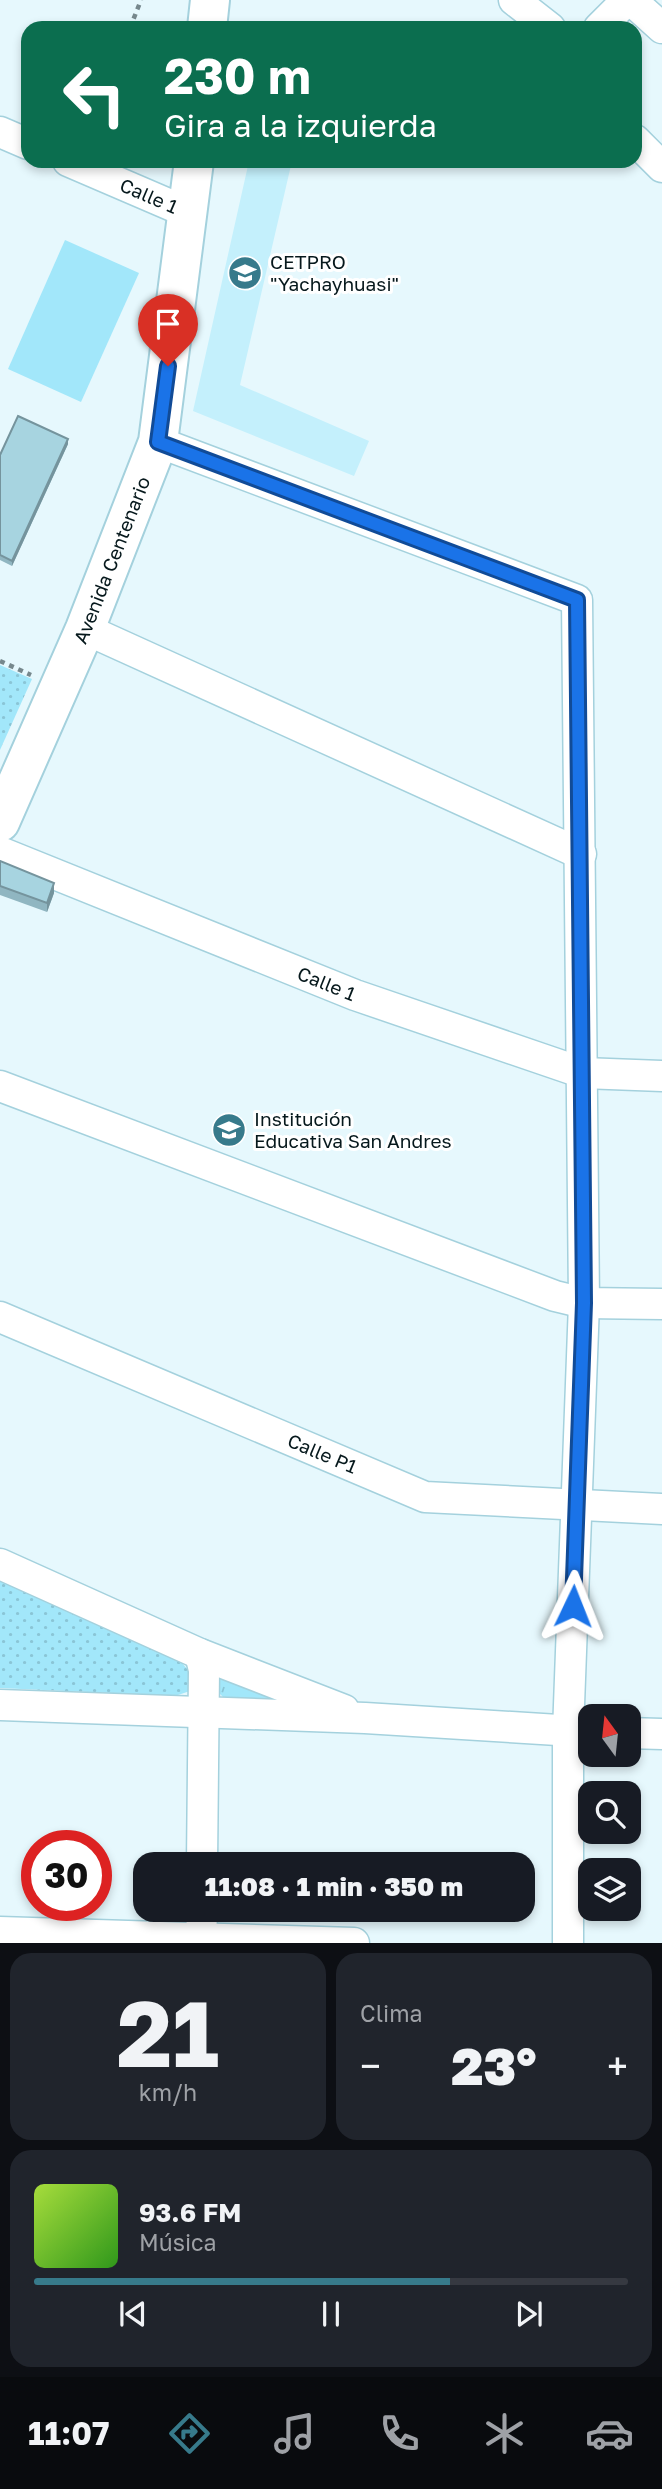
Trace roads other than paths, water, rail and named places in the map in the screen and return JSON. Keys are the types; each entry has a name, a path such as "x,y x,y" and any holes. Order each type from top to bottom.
{"street":[{"path":"208,21 210,0"},
{"path":"514,0 541,21"},
{"path":"606,21 629,0 662,28"},
{"path":"0,132 21,141"},
{"path":"642,147 662,167"},
{"name":"Calle 1","path":"84,168 189,213"},
{"name":"Avenida Centenario","path":"0,822 85,629 158,442 193,168"},
{"path":"158,442 577,600 584,1303 577,1506 579,1704"},
{"path":"85,629 581,854"},
{"name":"Calle 1","path":"0,852 355,995 583,1073 662,1076"},
{"path":"0,1086 555,1296 584,1303 662,1304"},
{"name":"Calle P1","path":"0,1317 425,1497 662,1509"},
{"path":"0,1564 200,1654 365,1718"},
{"path":"200,1654 204,1670 202,1852"},
{"path":"0,1705 204,1715 365,1718 578,1732"},
{"path":"641,1733 662,1734"},
{"path":"568,1943 578,1751"},
{"path":"0,1932 201,1930 354,1943"}],"place":[{"name":"CETPRO \"Yachayhuasi\"","path":"245,273"},
{"name":"Institución Educativa San Andres","path":"229,1130"}]}
